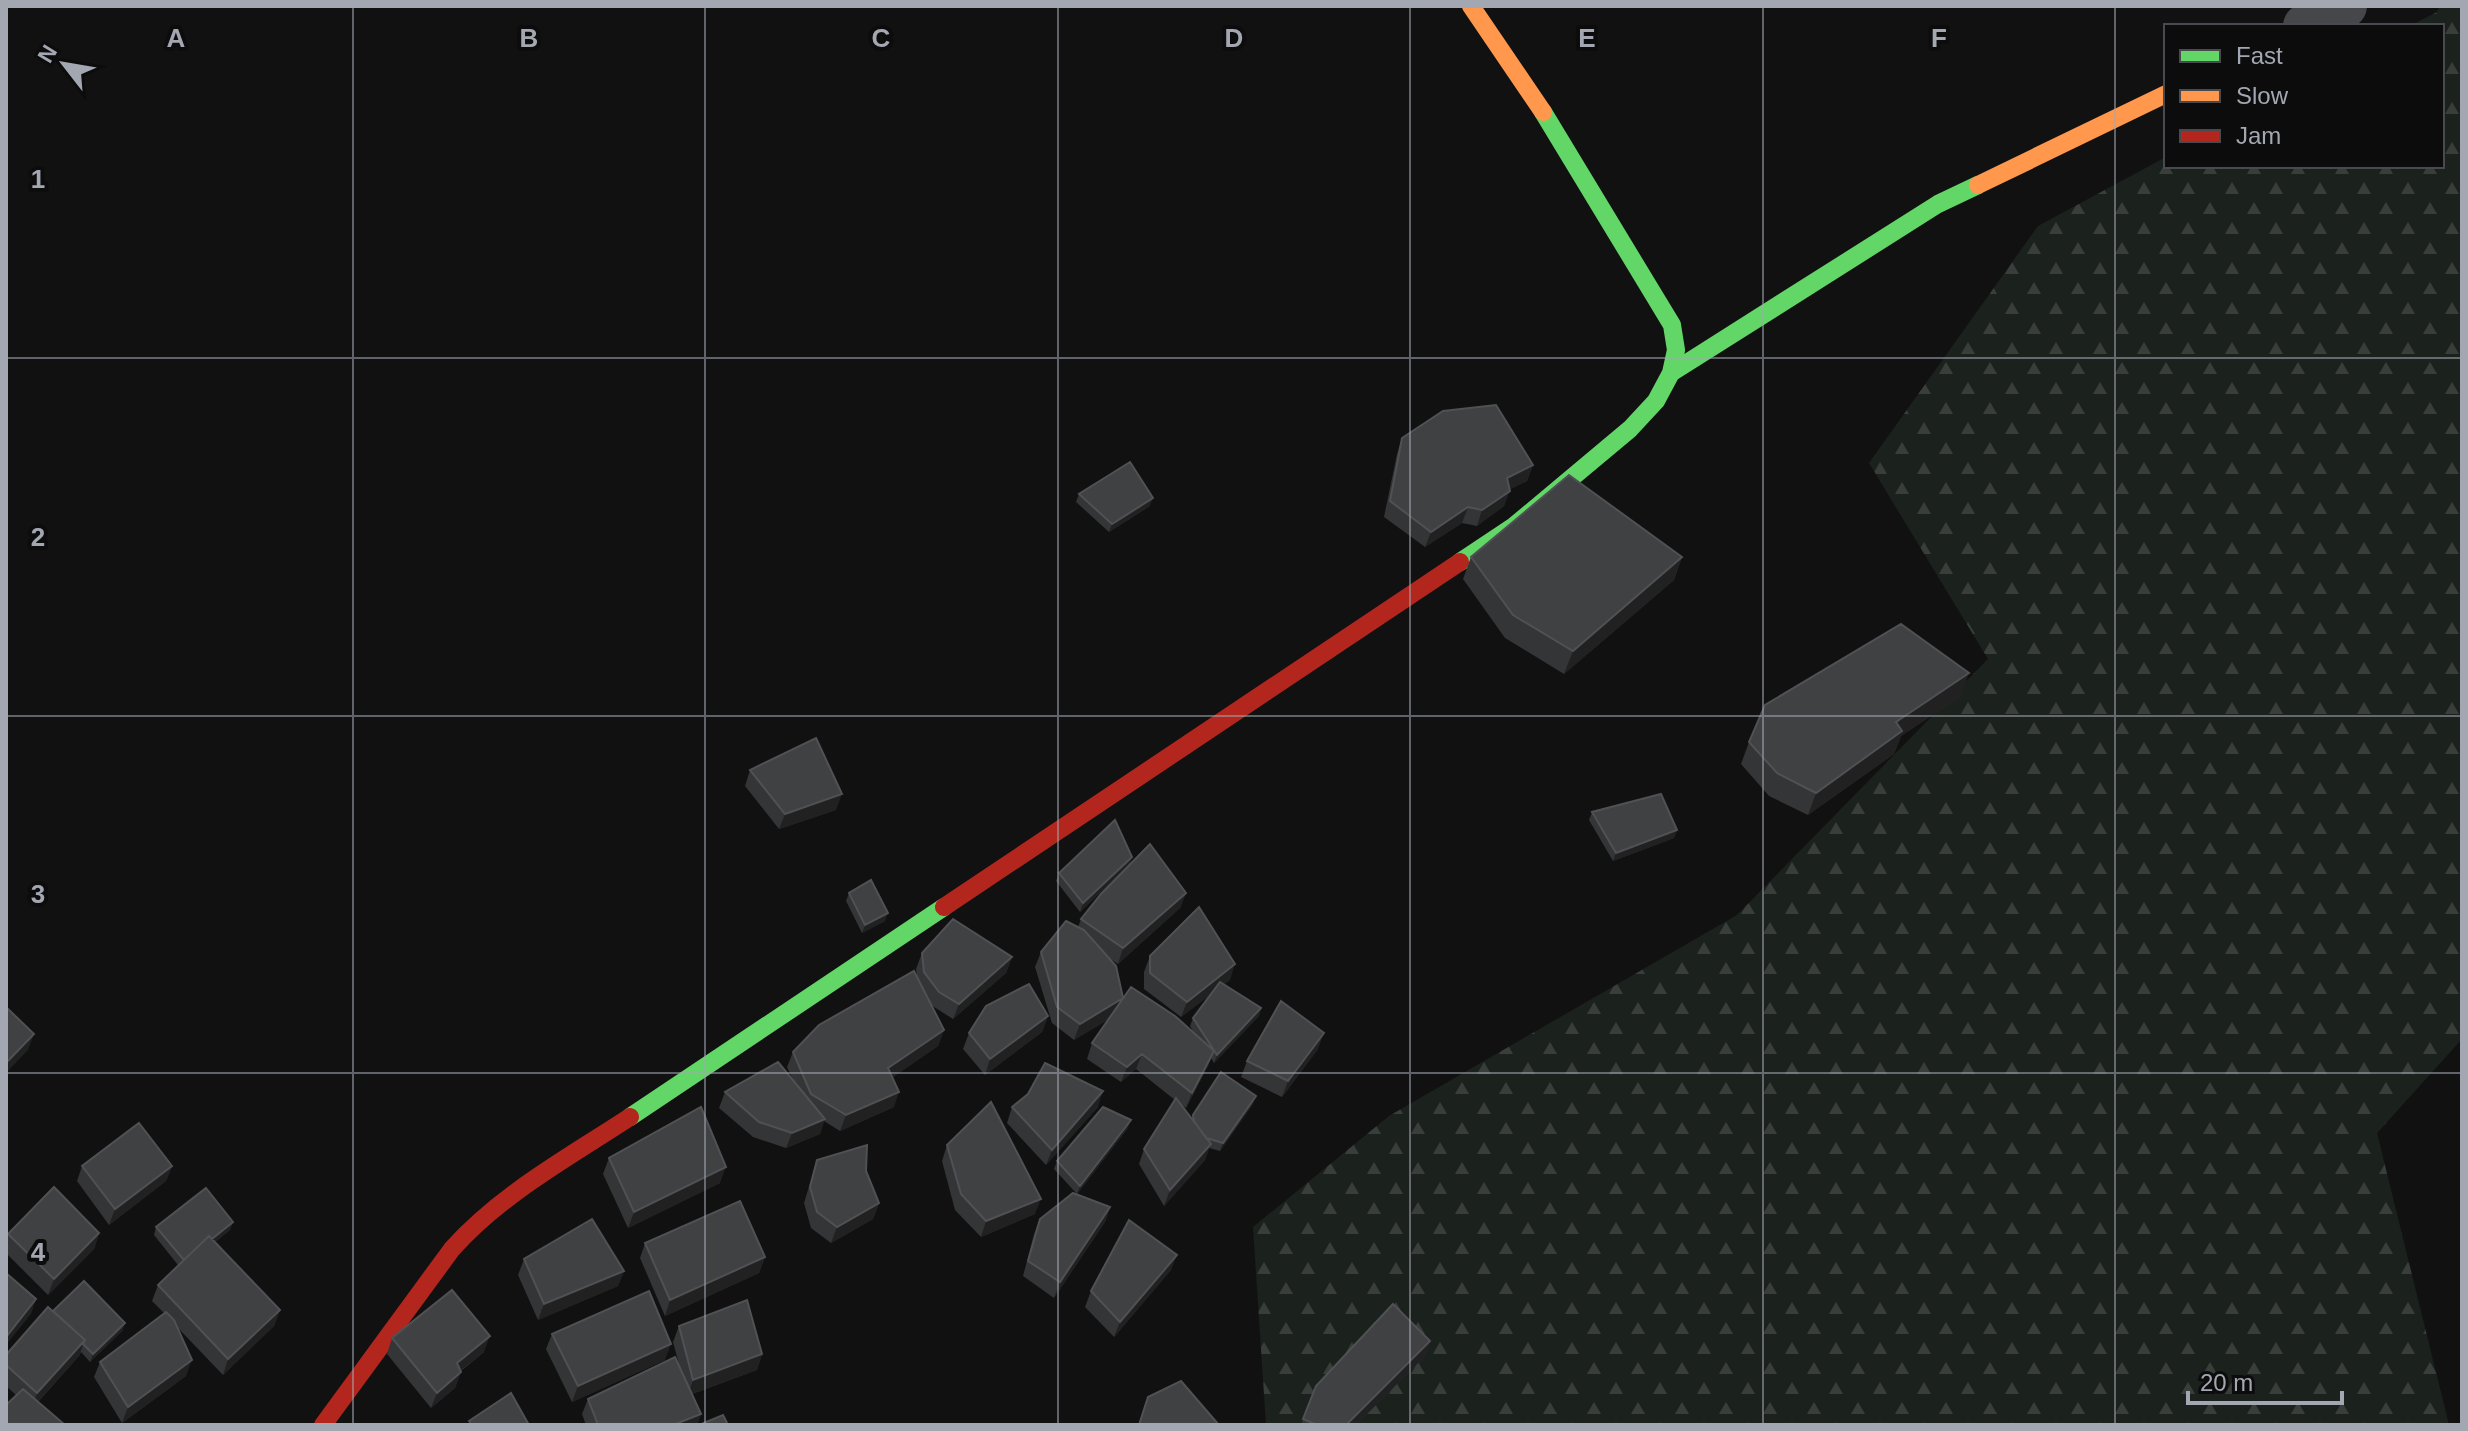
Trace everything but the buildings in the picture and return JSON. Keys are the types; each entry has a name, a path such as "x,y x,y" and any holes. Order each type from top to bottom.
{"street":[{"path":"323,1425 452,1249 471,1226 501,1201 1514,526 1630,429 1656,401 1671,373 1676,350 1672,325 1532,94 1471,6"},
{"path":"2309,24 2345,6"},
{"path":"1671,373 1938,204 2164,95"}],"green space":[{"path":"2439,6 2462,6 2462,1039 2377,1133 2449,1425 1266,1425 1253,1227 1389,1116 1737,915 1988,659 1869,463 2038,226 2164,158 2164,168 2444,168 2444,24 2414,24 2437,12"}],"traffic: fast":[{"path":"1460,562 1514,526 1630,429 1656,401 1671,373 1676,350 1672,325 1543,112"},
{"path":"1671,373 1938,204 1978,185"},
{"path":"630,1117 944,907"}],"traffic: slow":[{"path":"1471,6 1543,112"},
{"path":"1978,185 2164,95"}],"traffic: jam":[{"path":"944,907 1460,562"},
{"path":"323,1425 452,1249 471,1229 536,1177 630,1117"}]}
